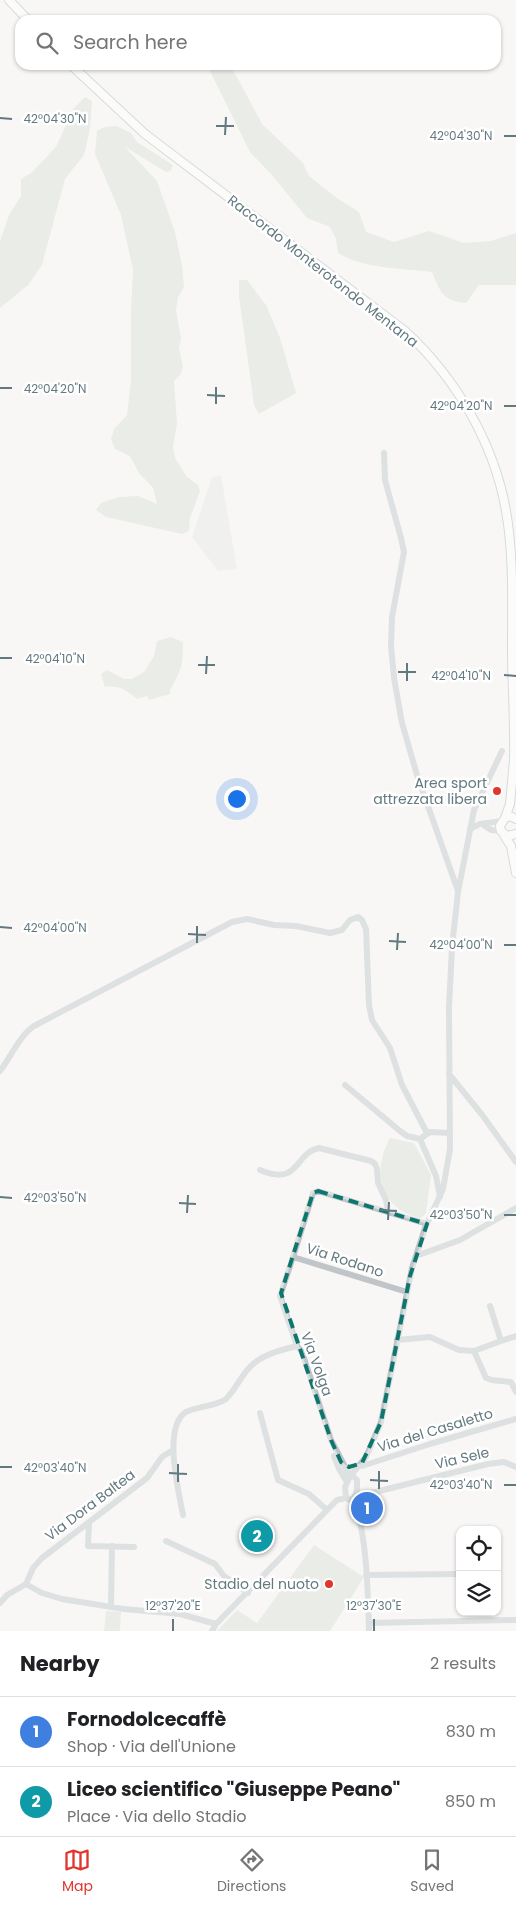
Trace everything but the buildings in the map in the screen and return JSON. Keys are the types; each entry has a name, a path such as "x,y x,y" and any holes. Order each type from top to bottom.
{"main road":[{"path":"9,0 23,15"},
{"name":"Raccordo Monterotondo Mentana","path":"76,70 128,120 160,146 405,331 452,384 479,432 496,472 506,512 512,585 515,762 510,804 500,826 502,833"},
{"path":"503,819 510,816 516,819"},
{"path":"502,833 510,836 516,834 516,844"},
{"path":"502,833 511,846 516,873"}],"street":[{"path":"384,453 385,480 404,552 392,617 391,641 394,678 402,724 417,775 458,892"},
{"path":"351,1498 362,1465 375,1439 383,1416 397,1340 416,1256 427,1224 443,1189 450,1133 449,999 458,892 476,806 502,751"},
{"path":"470,829 503,819"},
{"path":"482,824 491,830 502,833"},
{"path":"0,1071 23,1036 34,1026 232,922 247,919 274,925 298,926 330,933 340,931 350,920 358,917 364,922 366,929 372,1020 390,1048 402,1085 427,1133"},
{"path":"449,1074 516,1162"},
{"path":"345,1085 400,1131 407,1136 420,1139"},
{"path":"420,1139 427,1133 450,1133"},
{"path":"420,1139 436,1176 440,1197"},
{"path":"260,1170 283,1175 297,1166 316,1148 371,1161 377,1169 378,1183 386,1200 388,1212 427,1224"},
{"name":"Via Rodano","path":"388,1212 318,1191 313,1194 293,1257 407,1292"},
{"path":"416,1256 460,1240 516,1208"},
{"name":"Via Volga","path":"293,1257 280,1296 297,1346 302,1352 331,1440 349,1478"},
{"path":"490,1306 501,1341"},
{"path":"397,1340 430,1337 459,1350 474,1351 516,1336"},
{"path":"183,1515 174,1450 176,1427 183,1415 196,1408 224,1401 255,1362 297,1346"},
{"path":"474,1351 486,1378 511,1382 516,1392"},
{"path":"260,1413 278,1480 309,1494 327,1510"},
{"name":"Via del Casaletto","path":"362,1465 516,1419"},
{"path":"331,1440 337,1464 349,1478"},
{"name":"Via Dora Baltea","path":"26,1584 33,1568 42,1558 147,1478 162,1457 174,1450"},
{"path":"341,1462 352,1468 362,1465"},
{"name":"Via Sele","path":"212,1631 216,1624 337,1500 488,1464 504,1462 516,1467"},
{"path":"362,1465 349,1478 345,1489 357,1512 366,1575 369,1631"},
{"path":"349,1478 356,1477 357,1480"},
{"path":"89,1524 88,1546 134,1547"},
{"path":"166,1541 215,1564 224,1576 248,1593"},
{"path":"111,1607 112,1546"},
{"path":"366,1575 456,1574"},
{"path":"0,1603 7,1595 26,1584 54,1597 111,1607 180,1614 216,1624"},
{"path":"369,1623 516,1620"}],"highlighted area":[{"path":"318,1191 427,1224 410,1276 381,1422 362,1463 349,1467 341,1462 331,1440 281,1293 313,1193"}],"shaded area":[{"path":"209,70 232,70 262,124 303,163 309,176 359,212 366,232 394,242 429,231 464,243 491,241 516,233 516,285 479,285 466,303 458,302 447,298 443,294 432,272 371,265 338,253 336,239 330,227 307,218 272,175 250,152"},
{"path":"85,97 92,101 90,129 84,155 65,179 42,265 28,285 0,308 0,241 9,215 21,196 21,179 31,173 56,147 74,108"},
{"path":"116,126 131,133 137,142 173,165 171,171 166,172 125,147 157,181 175,232 182,265 184,287 178,297 176,310 181,339 179,349 183,367 180,375 174,381 177,424 173,447 175,458 187,477 198,485 200,491 190,518 189,531 182,534 106,517 96,510 101,503 119,497 138,496 157,504 153,488 139,473 130,456 115,449 111,439 114,429 127,415 131,380 133,270 121,215 95,154 97,131 104,127"},
{"path":"239,280 247,280 266,305 280,338 296,393 259,414 254,405 239,296"},
{"path":"221,475 237,569 218,571 192,537 212,477"},
{"path":"171,637 183,642 183,651 181,667 170,694 149,700 147,696 137,699 122,689 105,687 101,674 107,670 124,679 132,679 144,672 154,656 157,641"},
{"path":"390,1138 414,1143 431,1175 426,1213 420,1219 406,1214 391,1202 382,1185 381,1166"},
{"path":"314,1545 364,1577 330,1631 217,1631 237,1610 257,1623"},
{"path":"106,1611 121,1612 120,1631 104,1631"}],"place":[{"name":"Area sport attrezzata libera","path":"497,791"},
{"name":"Fornodolcecaffè","path":"367,1508"},
{"name":"Liceo scientifico \"Giuseppe Peano\"","path":"257,1536"},
{"name":"Stadio del nuoto","path":"329,1584"}]}
